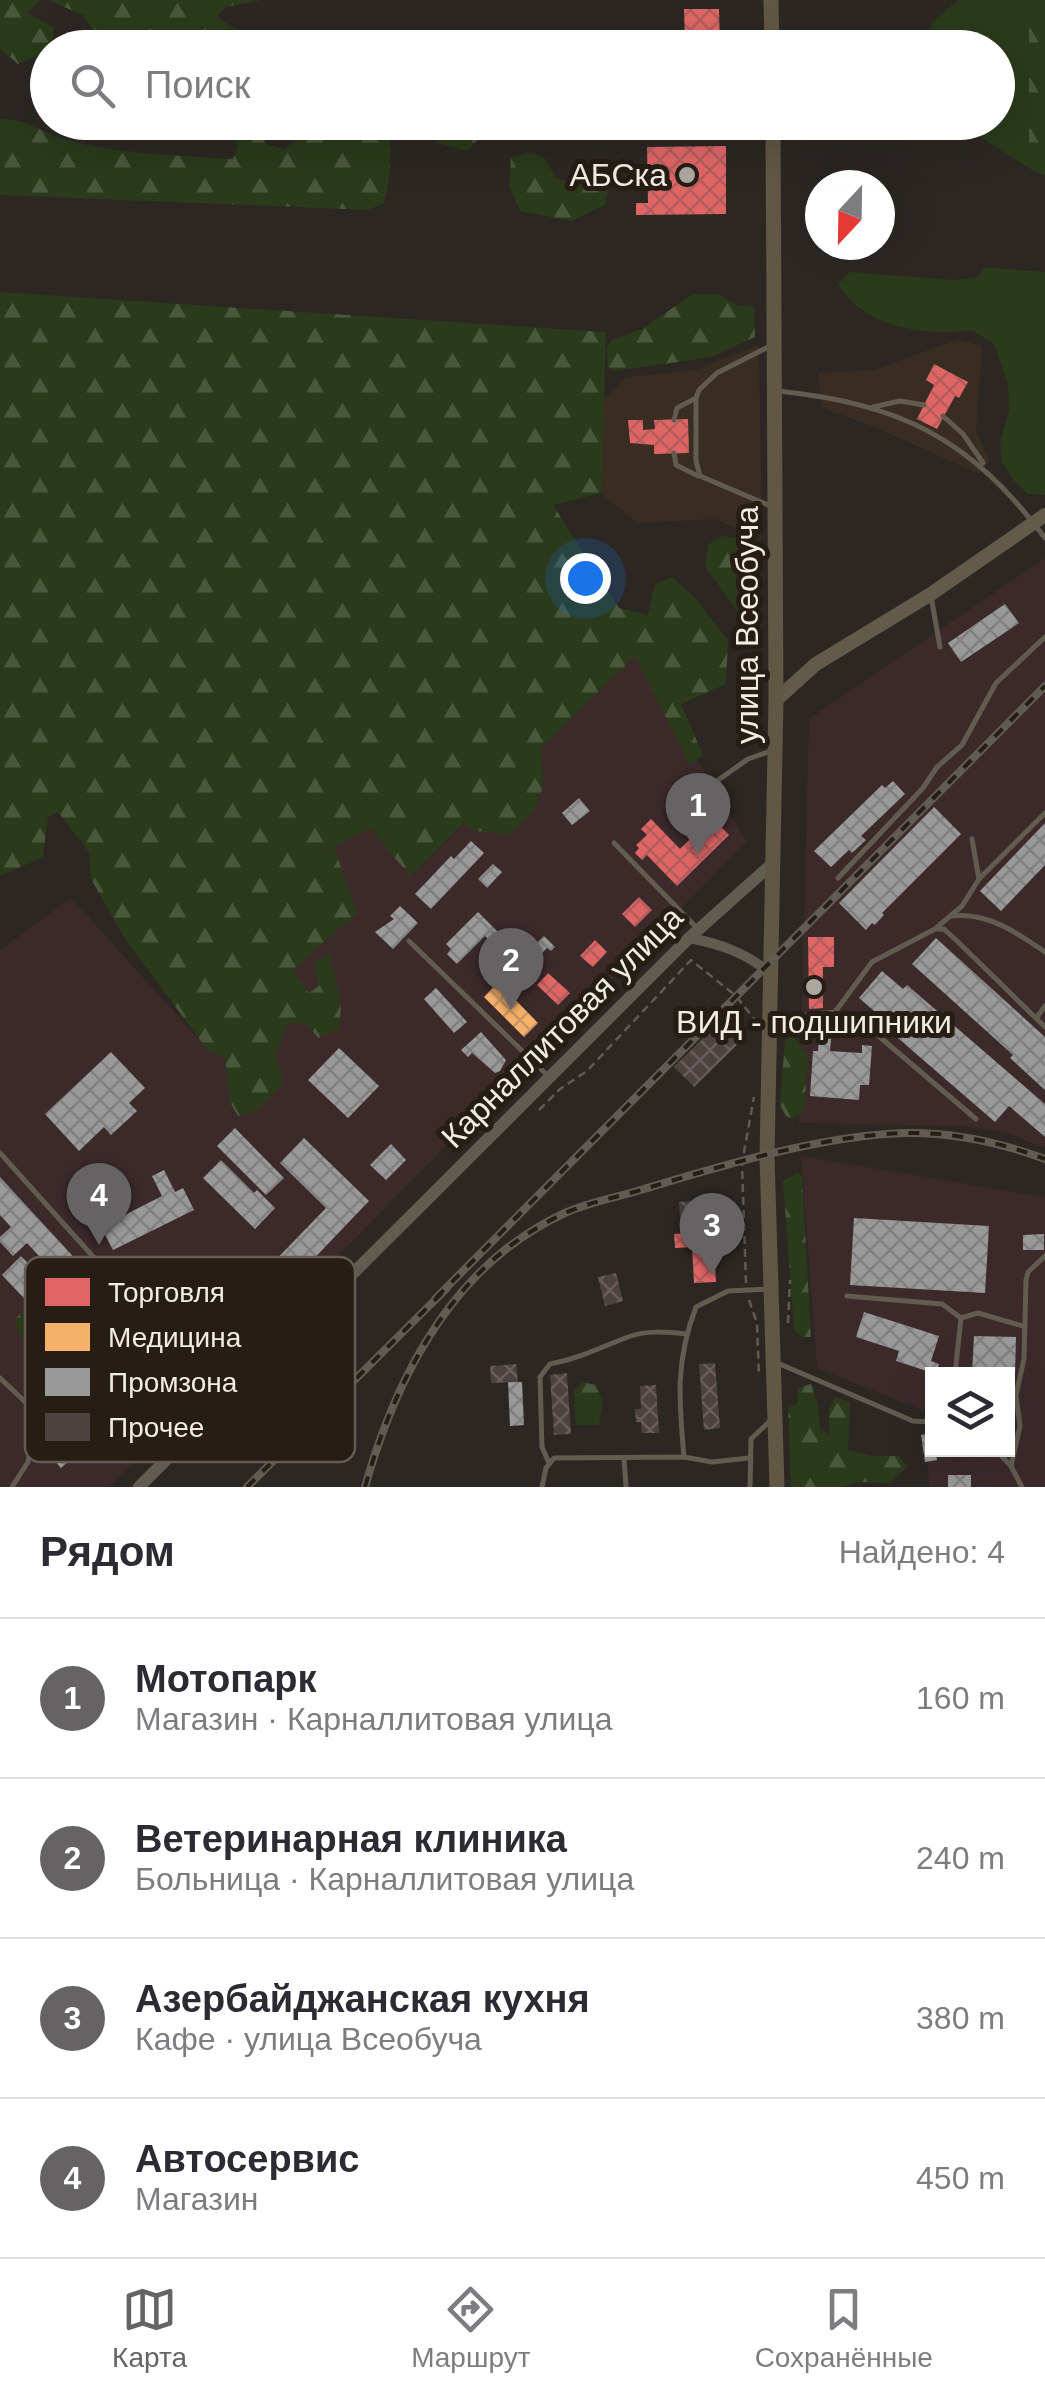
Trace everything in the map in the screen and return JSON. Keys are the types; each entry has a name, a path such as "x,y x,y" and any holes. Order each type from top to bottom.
{"main road":[{"path":"771,0 772,30"},
{"name":"улица Всеобуча","path":"773,140 776,700 772,975 764,1028 777,1487"},
{"path":"776,700 816,664 930,594 1039,519"}],"street":[{"name":"Карналлитовая улица","path":"355,1273 693,933 773,862"},
{"path":"693,933 732,948 772,975"},
{"name":"Карналлитовая улица","path":"139,1487 165,1462"}],"lane":[{"path":"674,420 677,408 696,398 712,376 774,344"},
{"path":"775,391 828,396 872,407 954,445 988,470 1039,519 1045,538"},
{"path":"696,398 696,470 700,476"},
{"path":"872,407 900,401 924,406"},
{"path":"944,416 963,434 988,470"},
{"path":"674,453 676,466 774,507"},
{"path":"930,594 940,647"},
{"path":"838,878 923,788 937,767 962,745 996,683 1045,638"},
{"path":"673,812 748,759 774,750"},
{"path":"835,1012 872,962 950,917 979,879 1045,813"},
{"path":"972,839 979,879"},
{"path":"614,842 693,933"},
{"path":"950,917 968,914 1013,930 1045,952"},
{"path":"935,929 944,929 1045,1027"},
{"path":"409,940 549,1077"},
{"path":"1037,1017 1045,1006"},
{"path":"764,1028 792,1017 835,1012 868,1027 976,1119"},
{"path":"0,1153 93,1257"},
{"path":"1015,1386 1024,1360 1028,1272 1045,1256"},
{"path":"684,1457 678,1384 686,1334 696,1307 728,1291 772,1288"},
{"path":"847,1296 942,1304 962,1318"},
{"path":"962,1318 978,1313 1023,1326"},
{"path":"956,1367 962,1318"},
{"path":"550,1464 542,1447 540,1377 550,1364 589,1356 630,1336 686,1334"},
{"path":"772,1360 913,1421 925,1422"},
{"path":"0,1378 25,1402"},
{"path":"1015,1407 1020,1426 1015,1451"},
{"path":"750,1487 752,1439 774,1417"},
{"path":"542,1487 554,1458 684,1457 712,1462 749,1458"},
{"path":"1003,1457 1022,1487"},
{"path":"1012,1466 1014,1457"},
{"path":"624,1458 626,1487"},
{"path":"12,1487 28,1462"}],"path":[{"path":"540,1110 560,1089 587,1071 692,960 736,996 764,1028"},
{"path":"754,1092 742,1163 746,1290 757,1323 759,1378"},
{"path":"788,1323 790,1280"}],"shaded area":[{"path":"959,339 982,346 976,431 990,461 977,473 822,408 818,373 873,370"},
{"path":"759,345 762,534 742,531 715,519 637,523 601,493 602,401 626,377 695,370"},
{"path":"1045,558 1045,1148 1007,1133 964,1126 799,1123 809,719"},
{"path":"635,655 747,842 337,1257 25,1257 25,1462 134,1462 109,1487 0,1487 0,950 71,898 206,1047 333,847 370,828 411,876"},
{"path":"801,1156 1045,1197 1045,1487 929,1487 921,1435 925,1434 925,1457 1015,1457 1015,1367 925,1367 925,1411 817,1368"}],"green space":[{"path":"0,0 40,0 27,13 53,30 30,30 30,59 18,64 0,49"},
{"path":"49,0 262,0 225,7 217,17 237,30 93,30 82,15"},
{"path":"959,0 1029,0 1029,168 985,140 1015,140 1015,30 929,30 932,22"},
{"path":"1029,0 1045,0 1045,176 1029,168"},
{"path":"0,119 30,125 30,140 68,140 150,154 233,159 238,144 232,140 263,140 284,149 296,140 389,140 384,203 368,210 0,195"},
{"path":"435,140 477,140 468,151"},
{"path":"532,152 545,159 556,178 571,183 601,165 611,178 605,205 571,221 520,211 509,186 511,158"},
{"path":"985,267 1045,272 1045,495 1028,494 1002,463 1000,444 1009,410 1008,384 994,344 972,330 916,330 879,320 849,299 838,284 849,272 956,280 978,277"},
{"path":"0,292 606,332 601,493 553,505 619,608 648,615 655,584 672,577 694,597 728,640 726,684 681,704 703,755 690,765 635,656 540,749 540,798 528,817 507,835 471,830 464,823 410,876 370,828 334,847 357,913 293,970 309,993 319,986 314,962 330,954 341,1005 339,1029 318,1038 307,1024 287,1023 276,1056 283,1083 259,1110 238,1116 231,1104 225,1060 206,1048 125,939 91,879 89,852 58,812 48,817 43,857 0,876"},
{"path":"693,294 718,294 736,305 754,307 755,337 711,357 615,371 608,368 607,349 611,340 642,329"},
{"path":"721,536 748,540 742,589 758,593 760,616 755,627 745,621 705,567 708,545"},
{"path":"792,1035 808,1056 804,1111 793,1119 786,1116 780,1105 785,1040"},
{"path":"797,1173 802,1176 811,1337 801,1337 794,1329 783,1181"},
{"path":"25,1310 25,1340 19,1333 14,1320"},
{"path":"582,1382 596,1385 603,1400 599,1425 576,1425 574,1390"},
{"path":"811,1384 820,1429 829,1435 829,1410 835,1397 850,1402 848,1450 873,1456 899,1456 907,1467 889,1483 791,1487 788,1408 797,1404 798,1388"}],"building: Торговля":[{"path":"684,9 719,9 720,30 685,30"},
{"name":"АБСка","path":"726,146 726,214 636,215 636,203 648,203 647,147"},
{"path":"934,364 968,382 959,398 955,396 937,429 917,419 934,385 926,380"},
{"path":"688,419 689,453 654,454 654,445 630,443 628,420 643,420 643,430 655,429 654,420"},
{"path":"712,817 729,835 677,886 647,855 642,860 635,853 639,848 636,845 647,835 641,829 651,819 680,849"},
{"path":"639,897 652,910 635,927 622,914"},
{"path":"808,937 834,937 834,967 823,967 823,1008 809,1009"},
{"path":"595,940 607,952 593,967 580,956"},
{"path":"548,973 570,993 558,1005 537,985"},
{"path":"713,1231 716,1282 694,1283 692,1247 675,1248 674,1234"}],"building: Медицина":[{"path":"498,982 538,1023 524,1037 484,997"}],"building: Промзона":[{"path":"1005,604 1019,623 961,662 948,643"},
{"path":"893,781 905,794 861,836 866,840 831,867 814,851 882,785 885,788"},
{"path":"579,798 590,811 572,825 562,813"},
{"path":"934,807 961,834 866,930 839,903"},
{"path":"1045,823 1045,865 1001,911 980,891"},
{"path":"471,841 484,853 431,909 415,894"},
{"path":"493,864 502,872 487,888 478,879"},
{"path":"400,906 418,923 393,949 375,932 394,919 390,916"},
{"path":"478,912 502,936 493,945 485,936 457,964 447,954 451,949 446,944"},
{"path":"544,936 555,947 551,951 547,948 535,966 524,954"},
{"path":"936,938 1045,1037 1045,1090 1010,1058 1013,1055 912,964"},
{"path":"882,971 903,989 907,985 1045,1104 1045,1137 1009,1106 995,1122 877,1020 880,1016 859,998"},
{"path":"436,988 467,1022 454,1033 424,999"},
{"path":"481,1032 506,1060 500,1071 495,1073 472,1053 468,1057 461,1050"},
{"path":"819,1038 831,1039 830,1051 862,1053 862,1045 872,1046 869,1085 860,1085 859,1100 810,1096 813,1051 818,1051"},
{"path":"339,1048 379,1086 348,1118 308,1080"},
{"path":"111,1052 145,1088 129,1103 137,1111 111,1135 104,1127 79,1151 45,1114"},
{"path":"235,1128 284,1178 266,1195 217,1146"},
{"path":"304,1138 369,1201 315,1257 279,1257 326,1208 280,1163"},
{"path":"391,1144 406,1160 386,1180 370,1165"},
{"path":"221,1160 275,1208 255,1229 203,1178"},
{"path":"164,1170 175,1192 183,1188 194,1210 113,1250 101,1227 162,1196 152,1176"},
{"path":"0,1177 74,1257 40,1257 27,1243 13,1256 0,1242 11,1227 0,1215"},
{"path":"854,1218 989,1226 985,1293 850,1285"},
{"path":"1044,1234 1044,1250 1023,1250 1023,1235"},
{"path":"21,1256 25,1260 25,1299 2,1275"},
{"path":"864,1312 939,1336 931,1361 938,1367 925,1367 925,1370 896,1361 899,1351 856,1337"},
{"path":"974,1336 1016,1337 1015,1375 1015,1367 972,1367"},
{"path":"508,1382 522,1382 524,1425 510,1426"},
{"path":"925,1434 925,1457 937,1460 925,1462 921,1435"},
{"path":"948,1475 971,1475 971,1487 948,1487"}],"building: Прочее":[{"path":"722,1020 742,1040 694,1087 674,1067"},
{"path":"717,1199 720,1231 692,1233 691,1218 680,1219 679,1202"},
{"path":"616,1273 623,1301 605,1306 598,1277"},
{"path":"715,1363 720,1428 704,1430 699,1364"},
{"path":"516,1364 518,1382 491,1383 490,1366"},
{"path":"567,1373 571,1434 554,1435 550,1375"},
{"path":"656,1385 659,1433 642,1433 635,1409 641,1409 640,1386"}],"railway":[{"path":"436,1298 1045,686"},
{"path":"365,1487 401,1388 435,1327 480,1273 513,1244 557,1217 739,1162 872,1135 958,1136 1045,1159"},
{"path":"355,1380 447,1288"},
{"path":"247,1487 272,1462"}],"place":[{"name":"АБСка","path":"687,175"},
{"name":"Мотопарк","path":"698,855"},
{"name":"ВИД - подшипники","path":"814,987"},
{"name":"Ветеринарная клиника","path":"511,1010"},
{"name":"Автосервис","path":"99,1245"},
{"name":"Азербайджанская кухня","path":"712,1275"}]}
